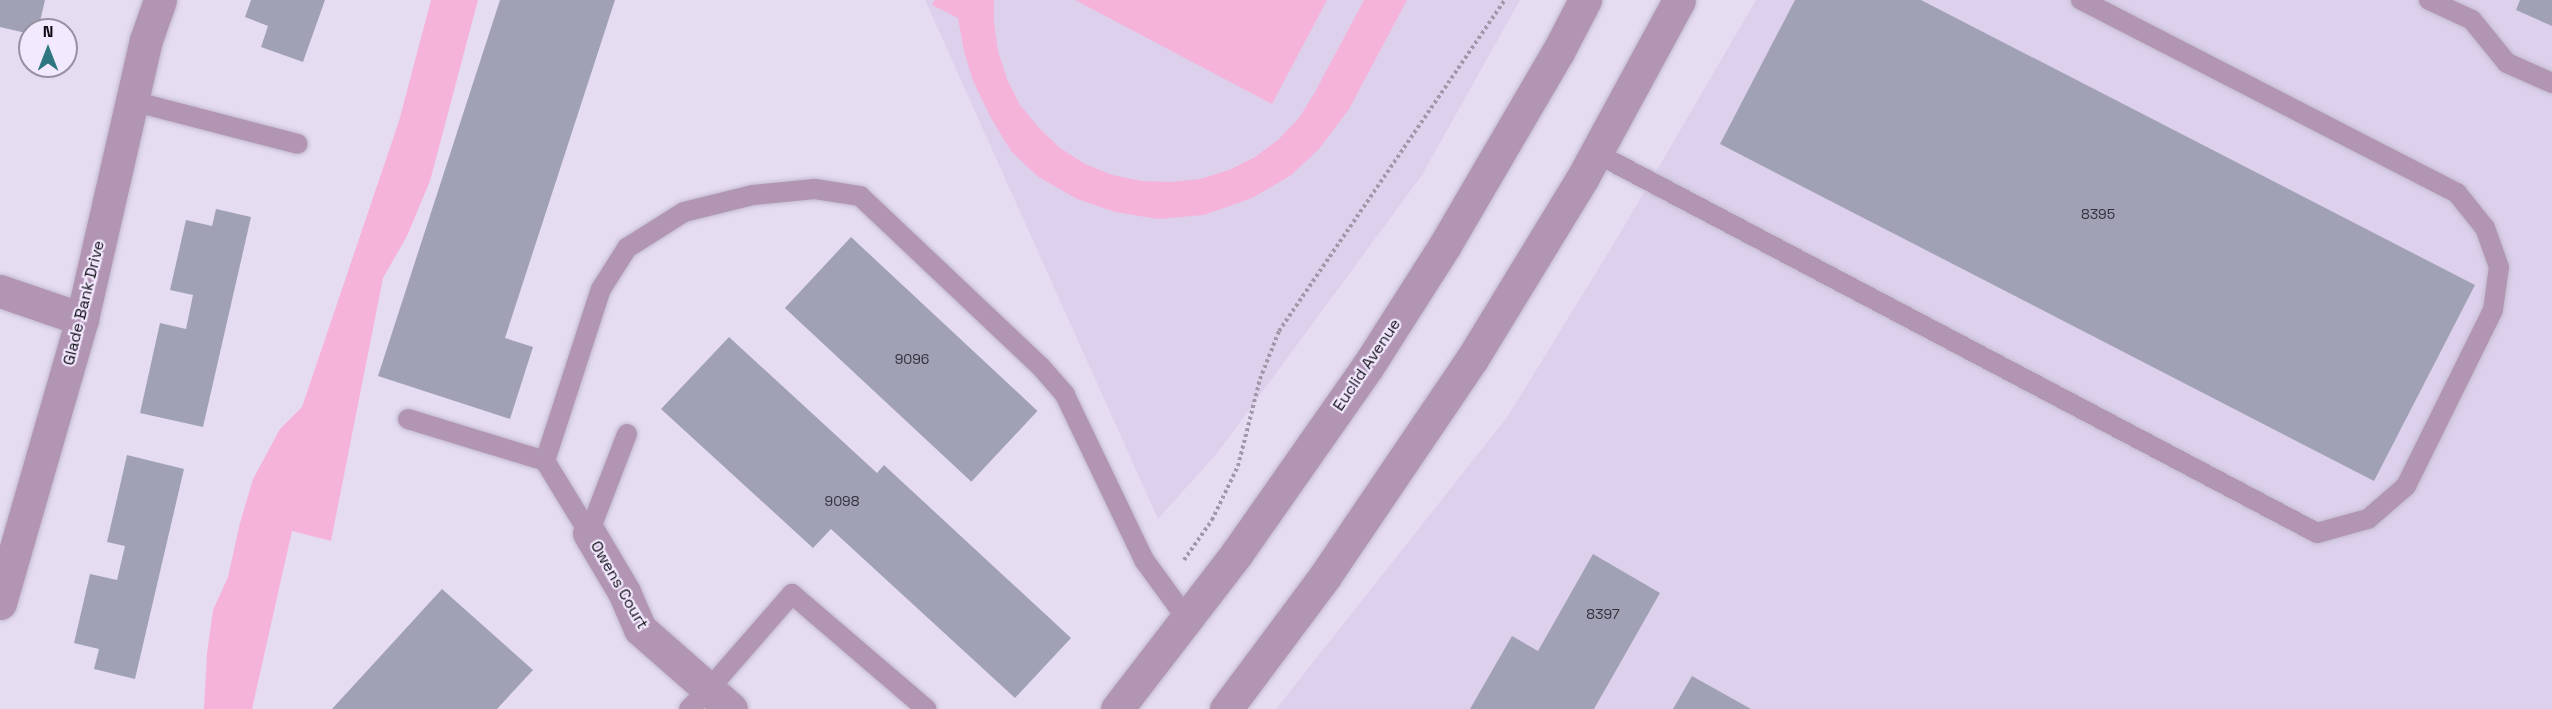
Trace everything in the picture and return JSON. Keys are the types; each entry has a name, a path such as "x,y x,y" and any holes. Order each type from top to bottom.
{"street":[{"name":"Glade Bank Drive","path":"0,603 82,319 146,40 159,0"},
{"name":"Euclid Avenue","path":"1117,709 1237,553 1368,366 1444,245 1558,52 1586,0"},
{"path":"1226,709 1325,576 1440,407 1596,153 1679,0"},
{"path":"0,291 82,319"},
{"name":"Owens Court","path":"589,533 624,592 640,629 710,702"}],"lane":[{"path":"1596,153 2317,533 2368,519 2406,486 2493,310 2499,267 2485,228 2457,193 2081,0"},
{"path":"2429,0 2472,20 2507,63 2552,83"},
{"path":"132,101 298,144"},
{"path":"544,461 601,289 627,248 684,212 753,195 815,189 860,196 1041,367 1065,395 1144,560 1187,619"},
{"path":"408,419 544,461 589,533"},
{"path":"589,533 627,434"},
{"path":"710,702 792,594 926,709"}],"path":[{"path":"1164,587 1202,536 1227,491 1247,435 1260,379 1279,331 1505,0"}],"shaded area":[{"path":"431,0 478,0 430,181 407,236 383,278 331,541 292,531 252,709 204,709 207,653 213,610 228,577 253,479 280,429 302,407 399,121"},
{"path":"925,0 1520,0 1422,175 1218,452 1158,519"},
{"path":"935,0 994,0 998,51 1007,79 1020,105 1060,148 1085,164 1112,175 1142,181 1171,182 1200,179 1229,170 1255,157 1279,139 1299,118 1315,92 1364,0 1407,0 1349,109 1319,149 1290,176 1252,198 1204,215 1158,219 1115,212 1077,199 1037,176 1011,151 991,118 973,81 964,51 958,18 932,5"},
{"path":"1075,0 1327,0 1272,104"},
{"path":"1756,0 2552,0 2552,709 1276,709 1508,416 1619,235"}],"building":[{"path":"0,0 45,0 41,18 18,18 18,31 0,27"},
{"path":"251,0 325,0 303,62 261,47 268,26 245,17"},
{"path":"500,0 615,0 505,338 533,347 510,419 378,376"},
{"path":"1795,0 1921,0 2475,285 2374,481 1720,144"},
{"path":"2520,0 2552,0 2552,26 2516,10"},
{"path":"216,209 251,217 203,427 140,413 160,323 186,329 193,295 170,290 186,220 212,226"},
{"path":"851,237 1037,411 971,482 785,308"},
{"path":"729,337 877,473 884,465 1071,638 1015,698 831,529 813,548 661,409"},
{"path":"127,455 184,469 135,679 94,669 99,649 74,643 90,574 117,580 125,546 107,542"},
{"path":"1593,554 1660,593 1594,709 1470,709 1512,636 1538,651"},
{"path":"442,589 533,670 497,709 332,709"},
{"path":"1692,676 1751,709 1673,709"}]}
